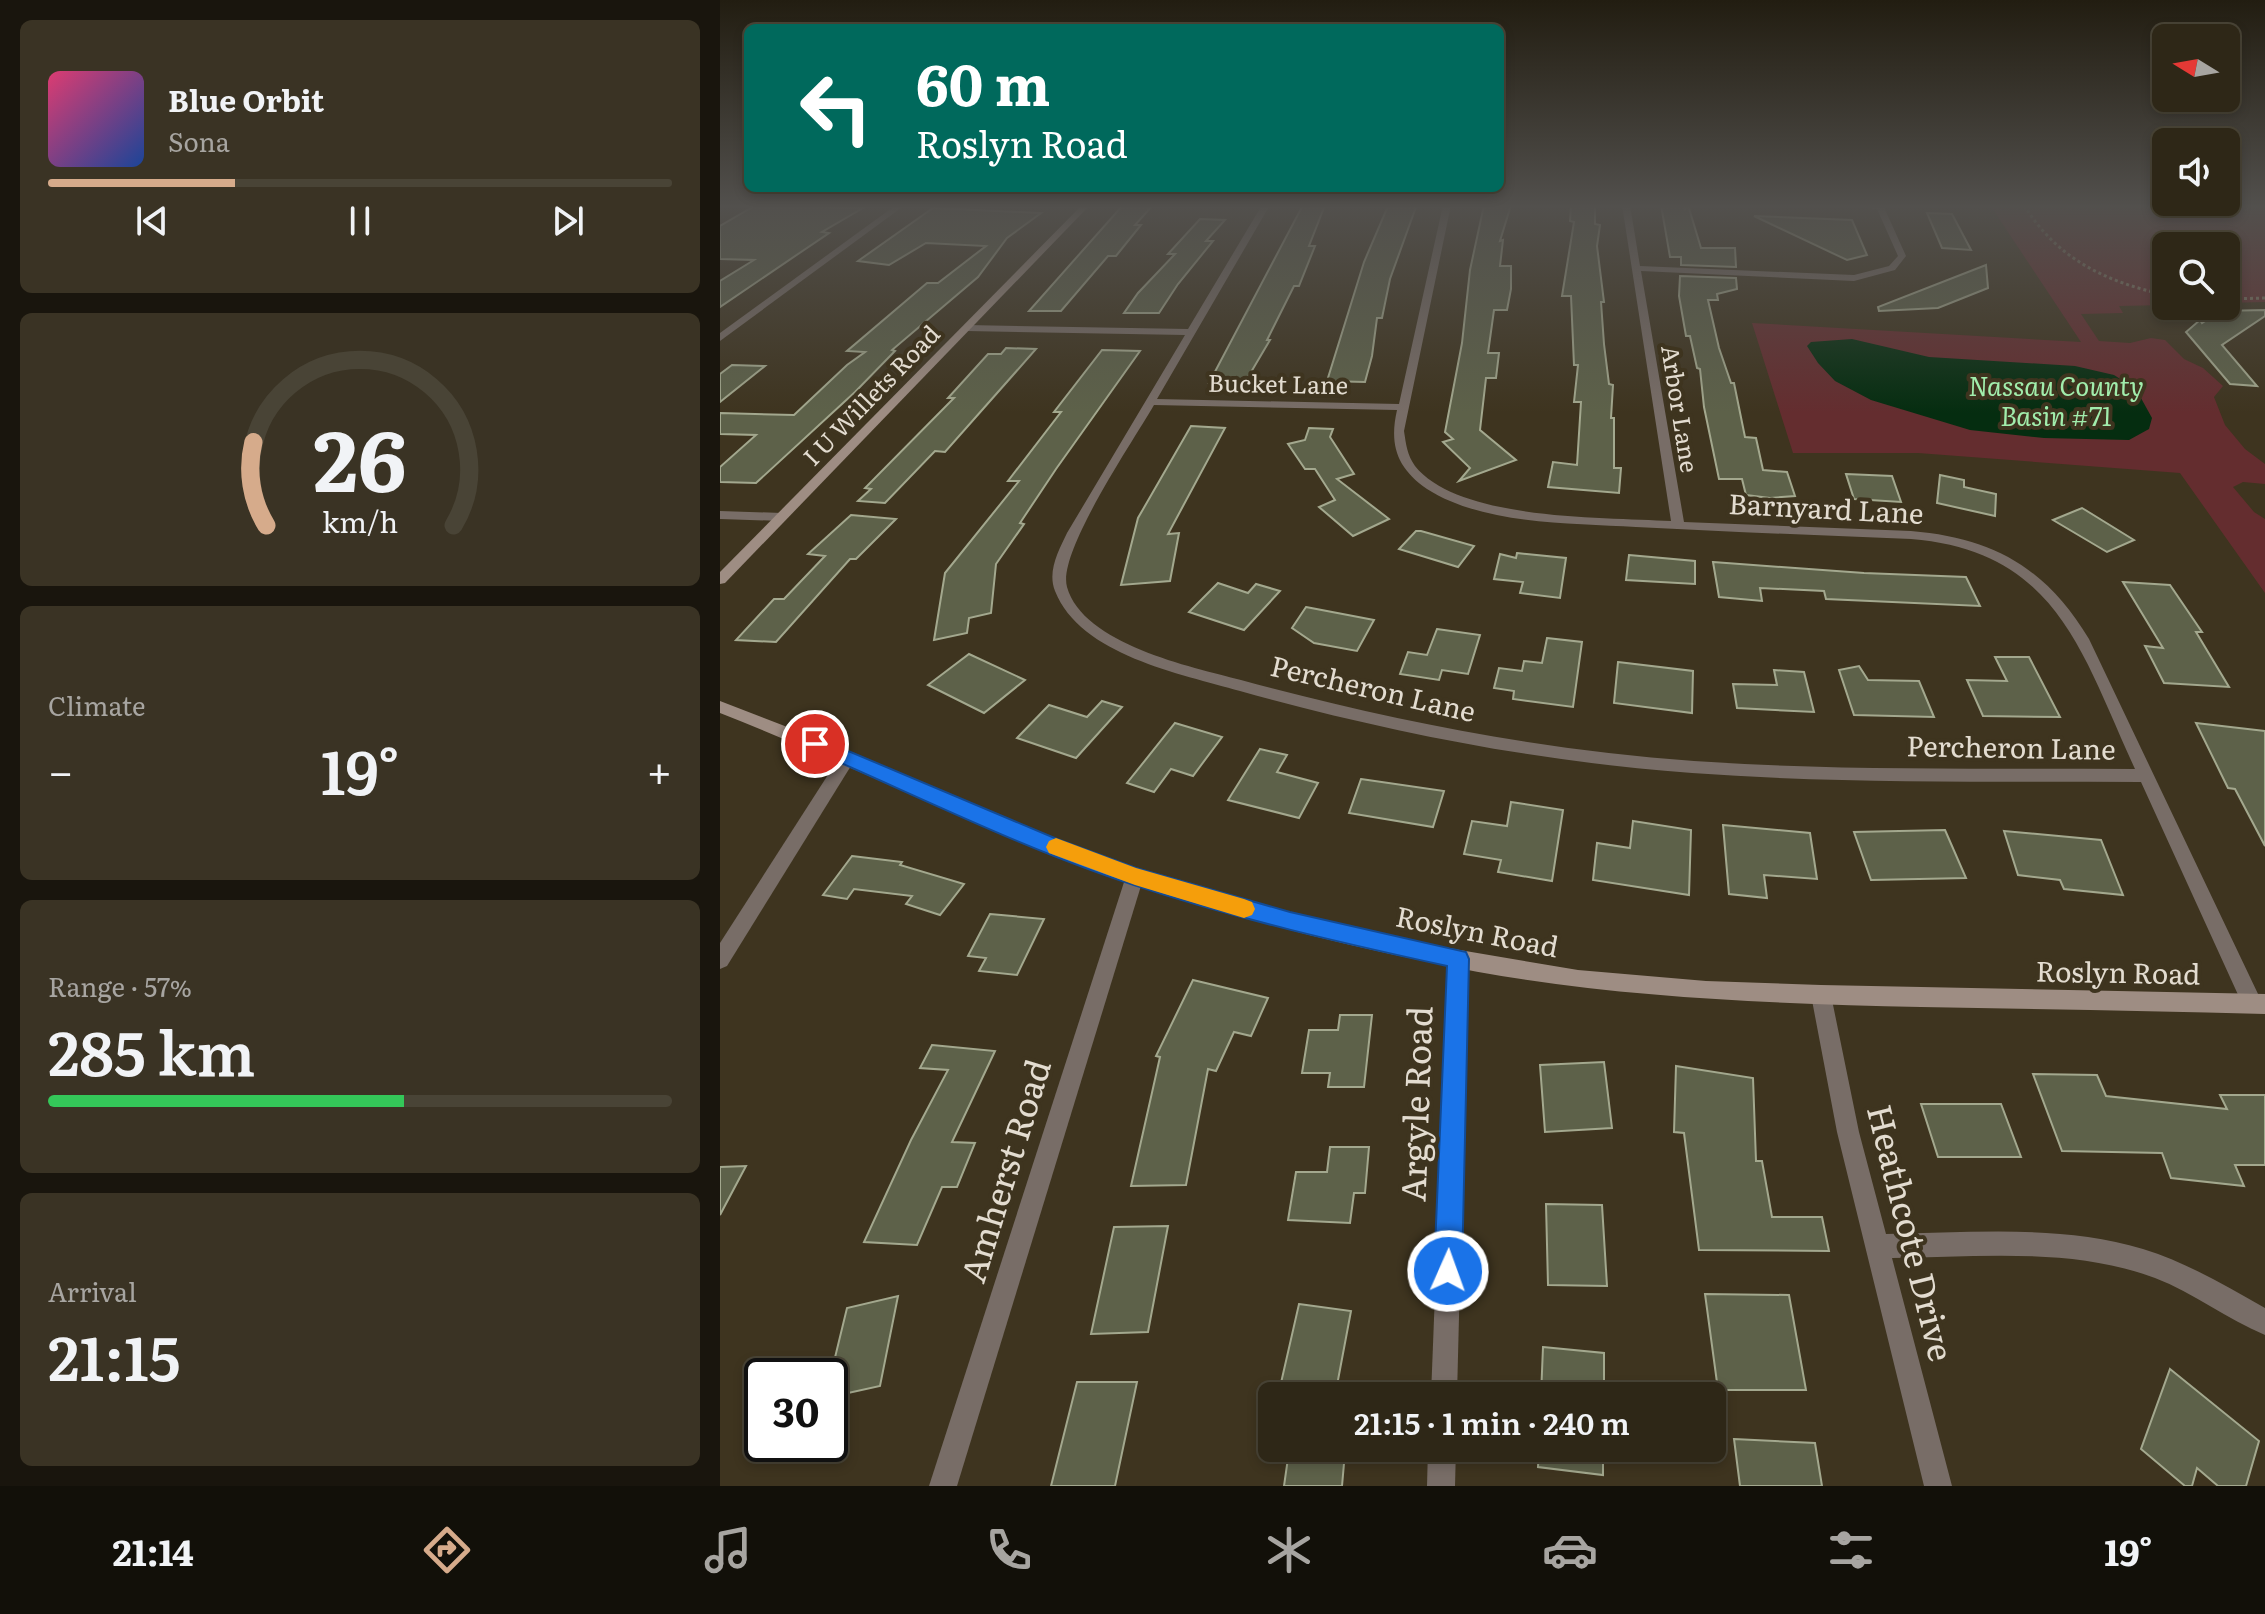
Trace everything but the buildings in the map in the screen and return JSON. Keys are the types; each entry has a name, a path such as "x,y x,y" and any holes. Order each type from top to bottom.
{"main road":[{"name":"I U Willets Road","path":"720,580 1019,274"},
{"name":"Roslyn Road","path":"720,707 848,757 1050,845 1135,876 1290,921 1458,959 1578,979 1706,990 2258,1004"}],"street":[{"path":"720,338 807,274"},
{"name":"Percheron Lane","path":"1226,274 1073,533 1059,566 1060,588 1070,608 1090,629 1119,644 1188,670 1293,701 1397,725 1526,748 1758,771 2145,776"},
{"name":"Barnyard Lane","path":"1432,274 1398,431 1401,455 1415,474 1448,495 1501,512 1678,525 1915,535 1962,543 2005,561 2039,581 2065,609 2258,1004"},
{"name":"Arbor Lane","path":"1637,274 1678,525"},
{"path":"1757,274 1826,278 1874,274"},
{"path":"967,328 1192,332"},
{"name":"Bucket Lane","path":"1151,402 1403,407"},
{"path":"720,515 782,517"},
{"path":"720,960 848,757"},
{"name":"Amherst Road","path":"943,1486 1135,876"},
{"name":"Argyle Road","path":"1444,1382 1458,959"},
{"name":"Heathcote Drive","path":"1821,995 1848,1132 1938,1486"},
{"path":"1877,1246 2076,1247 2143,1261 2201,1286 2265,1322"},
{"path":"1441,1486 1442,1462"}],"path":[{"path":"2101,274 2130,287 2152,292"},
{"path":"2240,299 2265,298"}],"shaded area":[{"path":"2036,274 2152,274 2152,305 2119,306 2123,313 2081,314 2099,341 2130,343 2151,338 2165,340 2184,359 2203,368 2223,386 2214,397 2225,425 2245,449 2265,464 2265,484 2243,482 2233,487 2254,512 2265,519 2265,593 2180,473 1918,453 1793,453 1752,323 2081,342"},
{"path":"2240,274 2265,274 2265,302 2240,303"}],"water":[{"name":"Nassau County Basin #71","path":"1852,339 1929,357 2075,366 2114,375 2136,389 2152,418 2149,429 2129,440 2044,438 1970,430 1871,400 1835,381 1807,346 1811,342"}],"slow traffic":[{"path":"1056,847 1135,876 1244,909"}],"route":[{"path":"815,744 1050,845 1135,876 1290,921 1458,959 1448,1271"}]}
